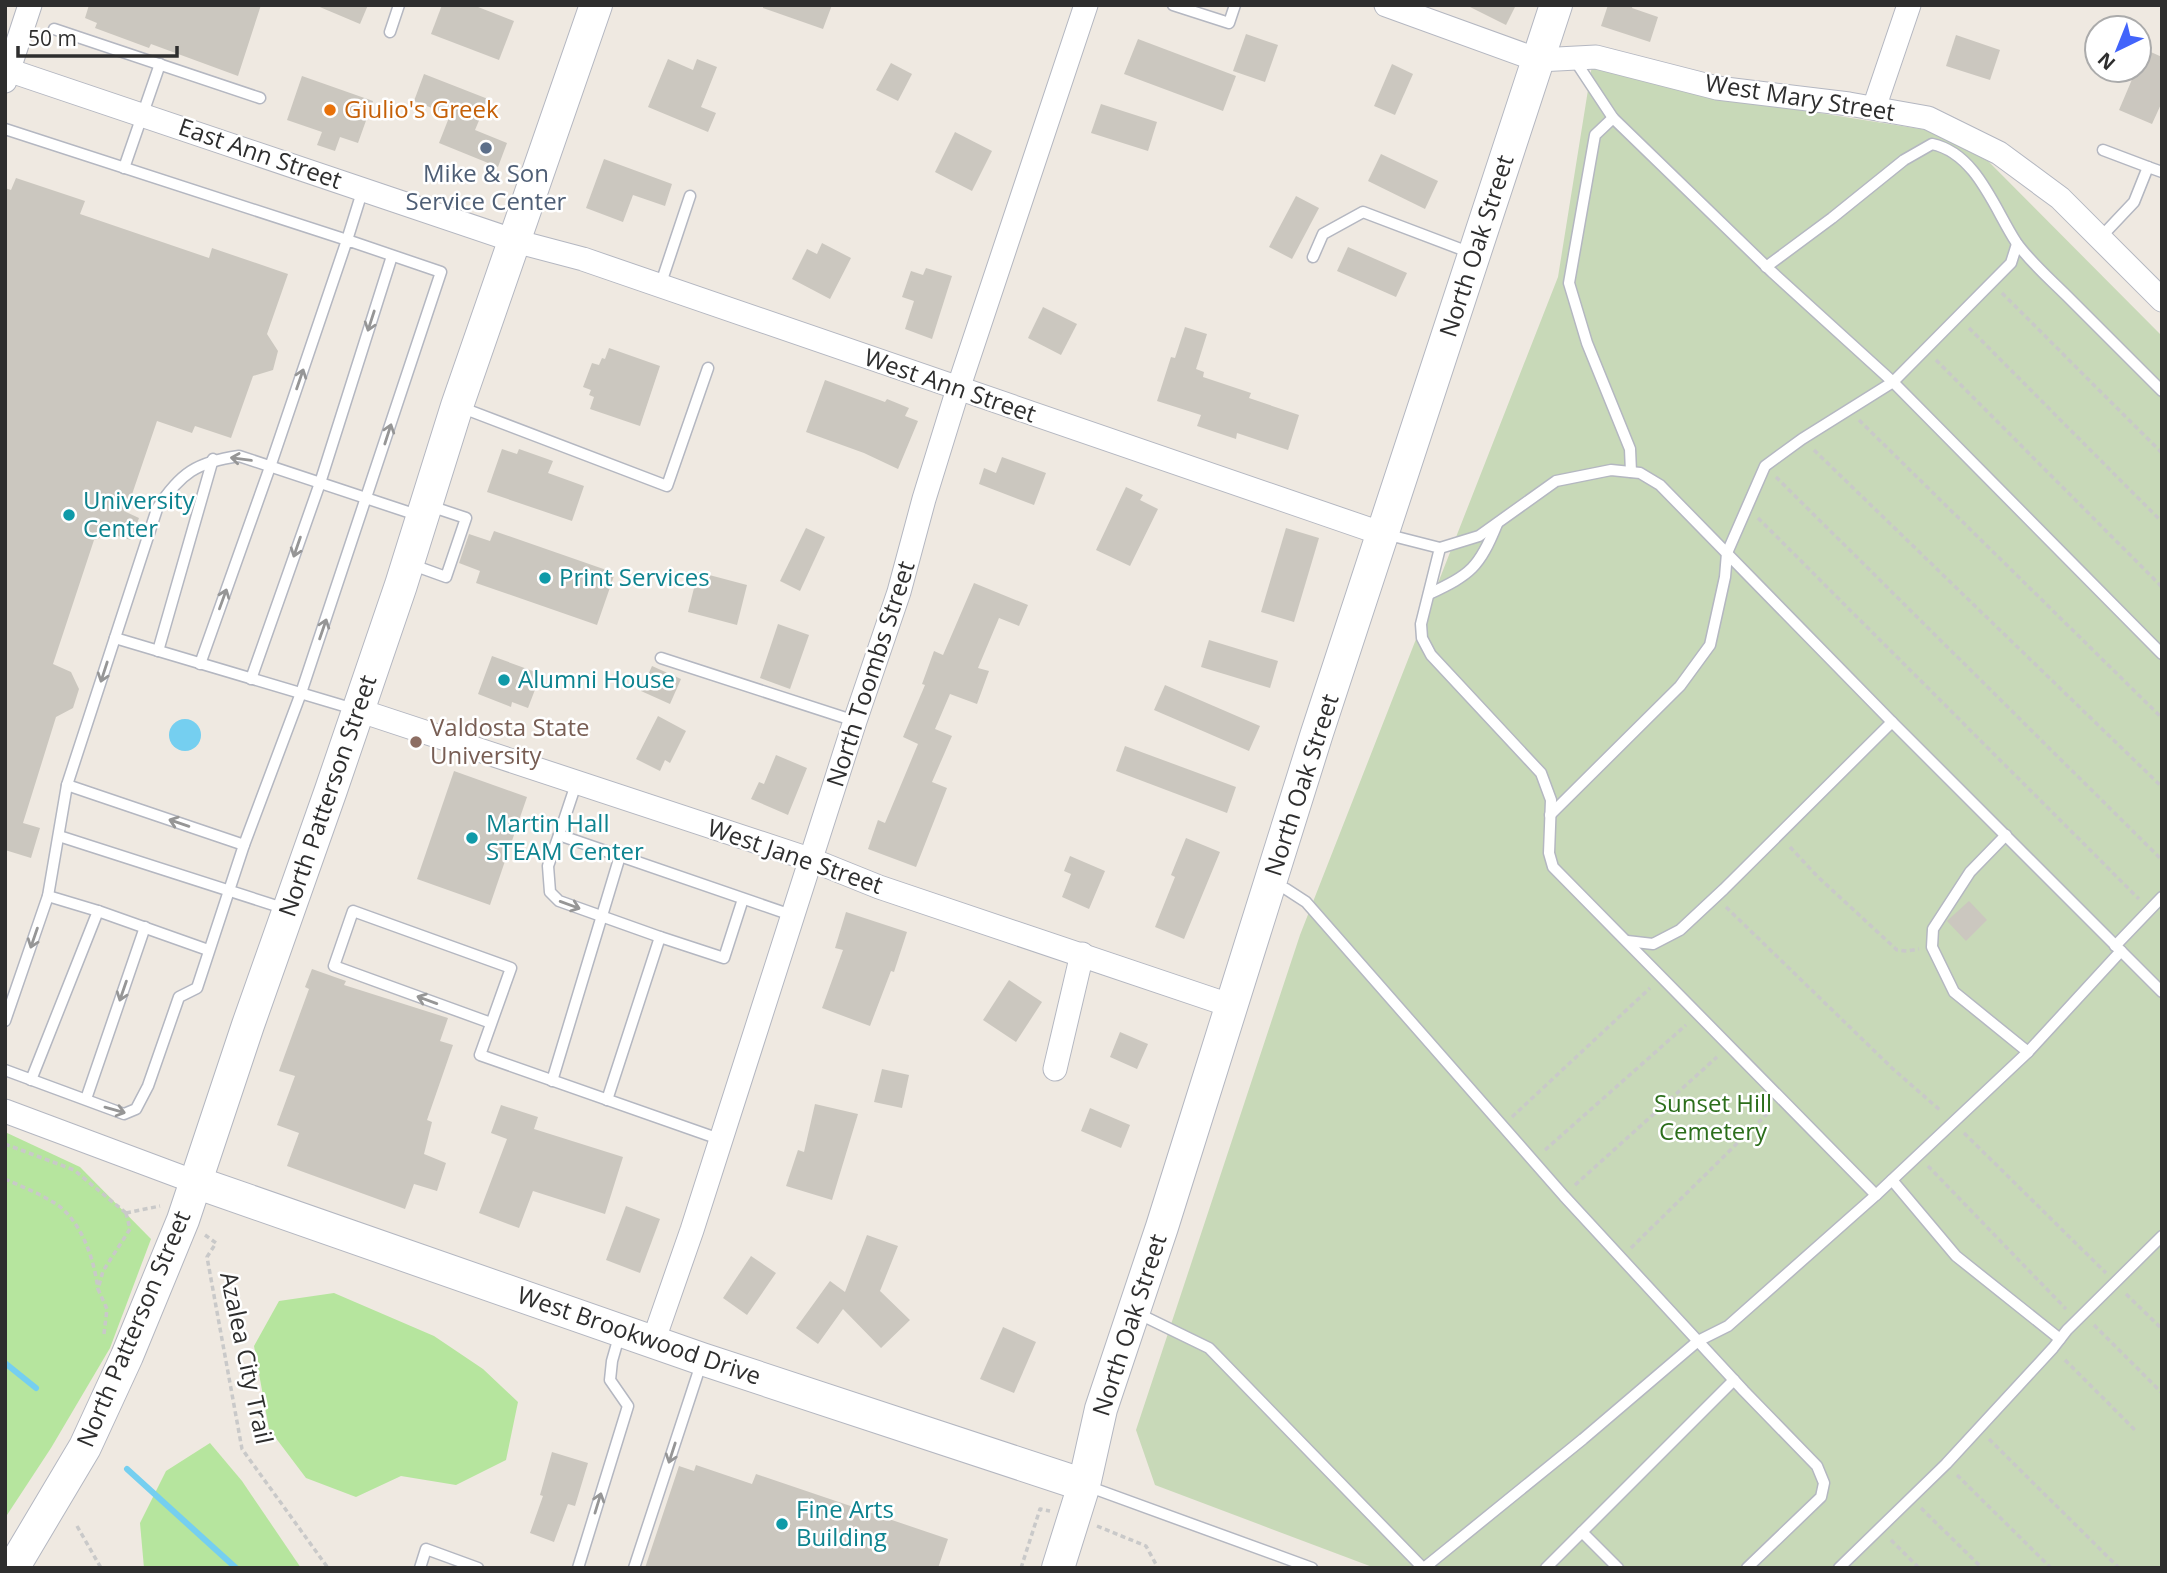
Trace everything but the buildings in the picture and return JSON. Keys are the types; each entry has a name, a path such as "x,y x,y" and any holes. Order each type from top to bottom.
{"main road":[{"name":"North Patterson Street","path":"13,1568 85,1447 127,1356 183,1220 358,710 457,407 596,5"},
{"name":"North Oak Street","path":"1058,1568 1084,1485 1101,1409 1556,5"},
{"name":"West Brookwood Drive","path":"195,1182 702,1359 1084,1485"}],"street":[{"path":"6,73 30,5"},
{"name":"North Toombs Street","path":"653,1342 722,1140 855,721 899,592 958,388 1086,5"},
{"name":"West Mary Street","path":"1386,5 1538,60 1596,57 1717,88 1874,108 1928,118 1999,153 2060,198 2162,299"},
{"path":"1874,108 1909,5"},
{"name":"East Ann Street","path":"6,73 143,114 515,241"},
{"name":"West Ann Street","path":"515,241 583,260 1383,534"},
{"name":"West Jane Street","path":"358,710 812,860 879,887 1232,1006"},
{"path":"1055,1069 1082,954"},
{"path":"5,1111 195,1182"}],"lane":[{"path":"390,32 399,5"},
{"path":"1173,5 1229,23 1234,5"},
{"path":"54,29 260,98"},
{"path":"1573,58 1613,118 1766,267 1893,382 2162,653"},
{"path":"124,168 160,64"},
{"path":"1613,118 1595,135 1569,283 1587,343 1630,449 1631,472"},
{"path":"5,129 441,272 301,693 244,845 197,988 179,997 148,1086 136,1109 124,1114 5,1070"},
{"path":"1766,267 1904,160 1933,144 1945,146 1985,187 2018,244 2038,267 2162,391"},
{"path":"2103,150 2162,172"},
{"path":"2100,238 2134,202 2148,167"},
{"path":"200,664 270,467 363,189"},
{"path":"660,286 690,196"},
{"path":"1313,257 1323,234 1363,212 1474,254"},
{"path":"1550,815 1681,686 1710,645 1725,577 1727,553 1765,466 1802,439 1893,382 2011,262 2018,244"},
{"path":"251,679 320,483 391,256"},
{"path":"457,407 667,486 708,368"},
{"path":"5,1021 48,896 67,785 157,509 170,488 192,468 213,459 239,456 367,499 466,518 446,577 407,563"},
{"path":"158,651 213,459"},
{"path":"1383,534 1440,548 1479,536 1556,481 1611,470 1640,473 1660,485 2162,992"},
{"path":"1429,594 1475,568 1498,523"},
{"path":"1440,548 1420,624 1422,638 1431,655 1541,773 1552,800 1549,853 1553,867 1876,1195"},
{"path":"115,639 358,710"},
{"path":"661,659 855,721"},
{"path":"1627,941 1653,944 1680,930 1724,890 1892,722"},
{"path":"576,784 548,866 550,892 559,901 724,958 743,899"},
{"path":"67,785 244,845"},
{"path":"559,835 794,916"},
{"path":"2006,835 1970,872 1933,929 1932,947 1954,992 2028,1052"},
{"path":"59,836 288,910"},
{"path":"552,1081 620,856"},
{"path":"1270,883 1306,902 1564,1196 1734,1380 1818,1466 1824,1483 1821,1497 1747,1568"},
{"path":"48,896 208,950"},
{"path":"1134,1311 1209,1348 1424,1568 1698,1341 1728,1326 1876,1195 2028,1052 2162,897"},
{"path":"31,1080 98,911"},
{"path":"491,1023 334,966 353,911 511,968 480,1055 722,1140"},
{"path":"86,1100 145,927"},
{"path":"607,1100 660,937"},
{"path":"1892,1180 1956,1256 2057,1344"},
{"path":"1839,1568 1946,1464 2080,1317 2162,1236"},
{"path":"578,1568 628,1406 610,1380 620,1331"},
{"path":"635,1568 702,1359"},
{"path":"1546,1568 1734,1380"},
{"path":"1084,1485 1312,1568"},
{"path":"1582,1532 1618,1568"},
{"path":"420,1568 426,1549 478,1568"}],"path":[{"path":"1992,282 2162,453"},
{"path":"1957,317 2162,522"},
{"path":"1925,349 2162,587"},
{"path":"1848,410 2162,718"},
{"path":"1802,439 2162,787"},
{"path":"1765,466 2162,860"},
{"path":"1747,507 2149,910"},
{"path":"1779,835 1817,876 1897,950 1932,947"},
{"path":"1502,1127 1661,977"},
{"path":"1533,1161 1698,1014"},
{"path":"1564,1196 1729,1046"},
{"path":"1622,1258 1782,1100"},
{"path":"5,1144 75,1170 126,1213 130,1229 103,1271 98,1289"},
{"path":"1918,1155 2080,1317 2162,1393"},
{"path":"5,1179 60,1207 77,1228 94,1263 98,1289 107,1309 104,1334"},
{"name":"Azalea City Trail","path":"206,1257 242,1449 328,1568"},
{"path":"2057,1344 2137,1431"},
{"path":"1978,1428 2119,1568"},
{"path":"1946,1464 2051,1568"},
{"path":"1911,1498 1982,1568"},
{"path":"77,1526 101,1568"},
{"path":"1880,1529 1919,1568"}],"green space":[{"name":"Sunset Hill Cemetery","path":"1592,65 1730,99 1927,130 1988,161 2162,336 2162,1568 1375,1568 1155,1485 1136,1430 1300,935 1558,277"},
{"path":"5,1132 80,1167 151,1239 110,1348 51,1448 7,1515 5,1515"},
{"path":"334,1293 434,1336 483,1369 518,1402 506,1460 456,1485 401,1476 356,1497 306,1478 269,1429 254,1346 279,1301"},
{"path":"210,1443 242,1481 301,1568 144,1568 140,1523 166,1471"}],"water":[{"path":"185,719 196,724 201,735 196,746 185,751 174,746 169,735 174,724"}],"waterway":[{"path":"5,1363 36,1388"},
{"path":"127,1469 236,1568"}],"place":[{"name":"Giulio's Greek","path":"330,110"},
{"name":"Mike & Son Service Center","path":"486,148"},
{"name":"University Center","path":"69,515"},
{"name":"Print Services","path":"545,578"},
{"name":"Alumni House","path":"504,680"},
{"name":"Valdosta State University","path":"416,742"},
{"name":"Martin Hall STEAM Center","path":"472,838"},
{"name":"Fine Arts Building","path":"782,1524"}]}
